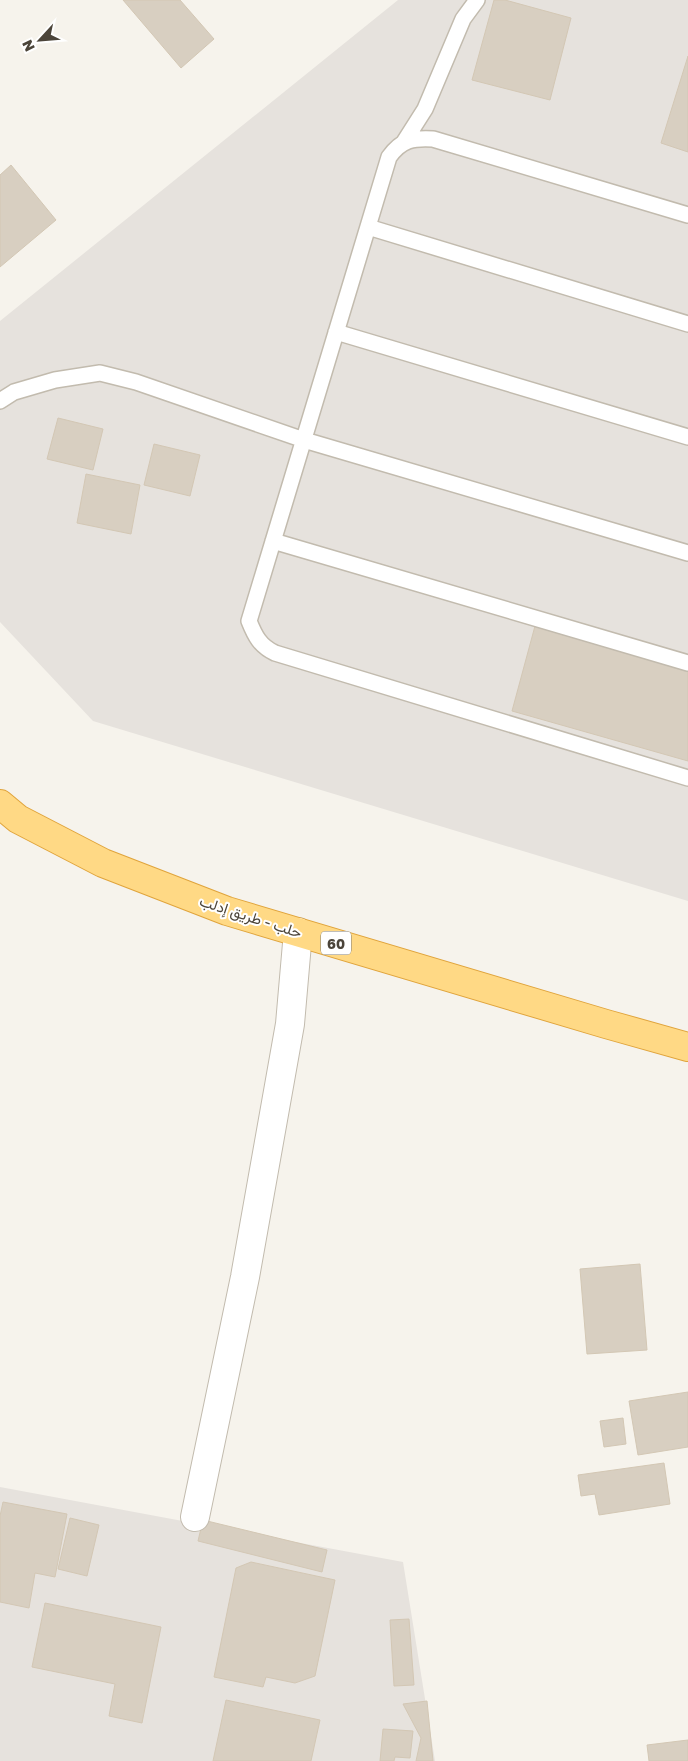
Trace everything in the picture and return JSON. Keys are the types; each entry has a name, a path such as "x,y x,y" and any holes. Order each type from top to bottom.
{"highway":[{"name":"حلب - طريق إدلب","path":"0,804 18,819 103,863 228,911 688,1047"}],"street":[{"path":"195,1518 245,1278 290,1024 298,932"}],"lane":[{"path":"404,142 425,109 462,19 477,0"},
{"path":"688,215 434,139 415,138 395,148 389,157 249,621 259,642 266,648 688,778"},
{"path":"368,227 688,324"},
{"path":"336,332 688,437"},
{"path":"0,401 14,392 55,380 100,373 136,382 304,440 688,553"},
{"path":"273,541 688,663"}],"shaded area":[{"path":"398,0 688,0 688,901 93,721 0,622 0,321"},
{"path":"0,1487 403,1562 435,1761 0,1761"}],"building":[{"path":"123,0 180,0 214,39 181,68"},
{"path":"494,0 505,0 571,18 550,100 472,80"},
{"path":"688,56 688,152 661,143"},
{"path":"11,165 56,220 0,267 0,175"},
{"path":"58,418 103,429 93,470 47,459"},
{"path":"154,444 200,455 190,496 144,485"},
{"path":"86,474 140,485 131,534 77,523"},
{"path":"535,626 688,669 688,761 512,711"},
{"path":"640,1264 647,1350 587,1354 580,1269"},
{"path":"688,1392 688,1447 638,1455 629,1401"},
{"path":"623,1418 626,1444 604,1447 600,1421"},
{"path":"664,1463 670,1504 599,1515 595,1494 581,1496 578,1475"},
{"path":"3,1502 67,1514 55,1577 35,1573 29,1608 0,1602 0,1516"},
{"path":"70,1518 99,1525 87,1576 58,1569"},
{"path":"203,1520 327,1550 322,1572 198,1541"},
{"path":"251,1562 335,1580 315,1676 295,1683 266,1677 263,1687 214,1677 236,1568"},
{"path":"45,1603 161,1627 142,1723 109,1716 115,1684 32,1667"},
{"path":"409,1619 414,1685 394,1686 390,1620"},
{"path":"226,1700 320,1720 311,1761 213,1761"},
{"path":"427,1701 433,1761 416,1761 421,1738 403,1704"},
{"path":"383,1729 413,1731 410,1758 395,1757 394,1761 380,1761"},
{"path":"688,1740 688,1761 649,1761 647,1745"}]}
